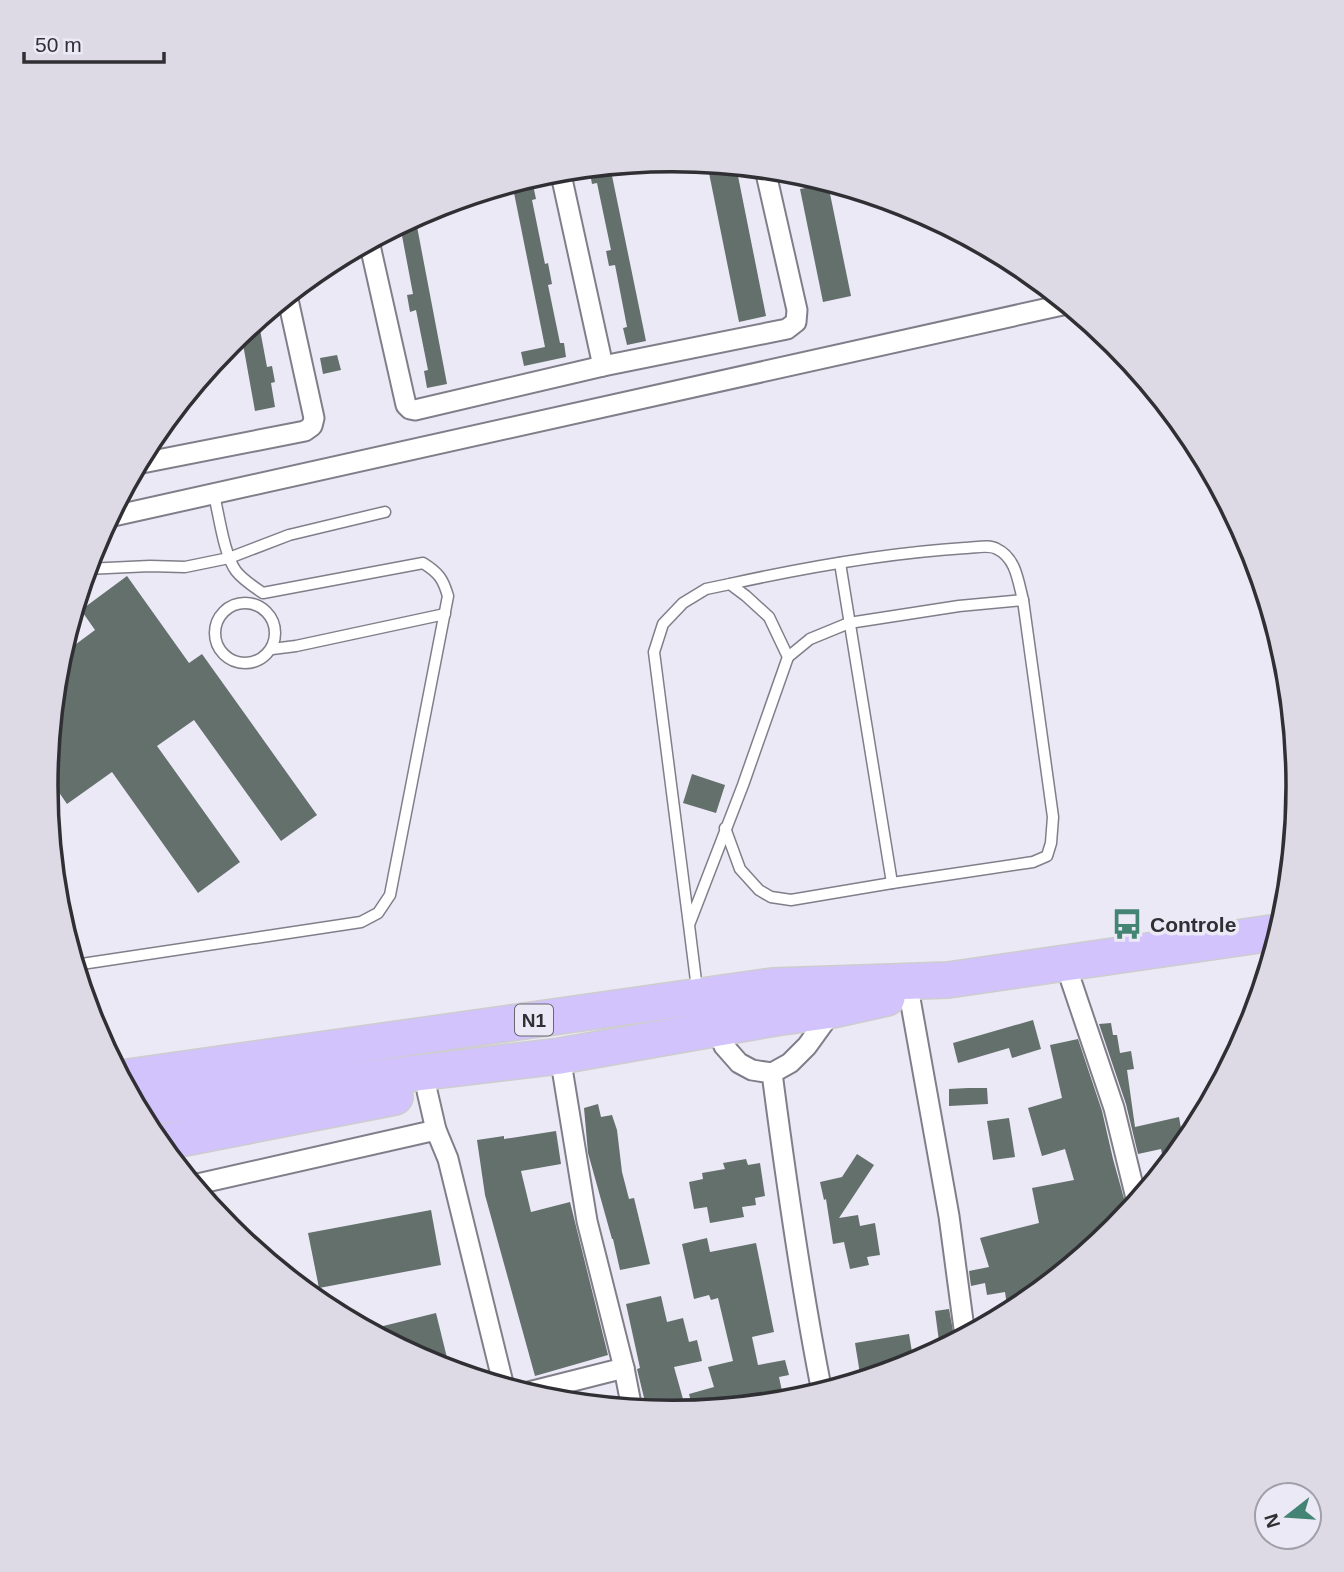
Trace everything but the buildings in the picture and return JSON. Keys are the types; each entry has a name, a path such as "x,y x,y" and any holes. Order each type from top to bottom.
{"highway":[{"name":"N1","path":"131,1077 773,986 948,980 1268,934"},
{"name":"N1","path":"149,1108 295,1087 555,1056 833,1010 909,993 948,980"},
{"path":"171,1141 505,1077 555,1056"}],"street":[{"path":"371,251 406,405 415,410 603,366 788,329 796,321 797,310 767,180"},
{"path":"563,182 603,366"},
{"path":"151,461 306,431 312,426 314,418 289,306"},
{"path":"121,515 1056,307"},
{"path":"1065,963 1114,1108 1134,1191"},
{"path":"909,993 949,1216 964,1326"},
{"path":"717,1029 724,1046 739,1063 751,1070 772,1073 790,1063 807,1046 833,1010"},
{"path":"555,1056 587,1221 630,1399"},
{"path":"772,1073 784,1167 820,1382"},
{"path":"427,1091 502,1376"},
{"path":"203,1182 436,1130"},
{"path":"548,1387 624,1368"}],"lane":[{"path":"84,964 361,922 378,914 390,895 445,614 448,596 443,580 423,563 263,593 236,572 229,558 214,495"},
{"path":"98,568 185,567 229,558 289,535 385,512"},
{"path":"698,997 654,652 663,624 683,603 706,589 730,584 840,563 932,550 994,547 1008,555 1023,600 1053,817 1047,856 1033,862 790,900 771,897 759,890 740,869 725,828"},
{"path":"840,563 891,883"},
{"path":"730,584 769,617 788,657"},
{"path":"258,606 263,593"},
{"path":"688,925 743,785 788,657 810,639 849,623 959,606 1023,600"},
{"path":"240,603 258,606 268,613 275,624 276,637 272,649 266,656 249,664 231,660 218,647 215,638 218,620 231,606 240,603"},
{"path":"272,649 445,614"}],"place":[{"name":"Controle","path":"1127,924"}]}
